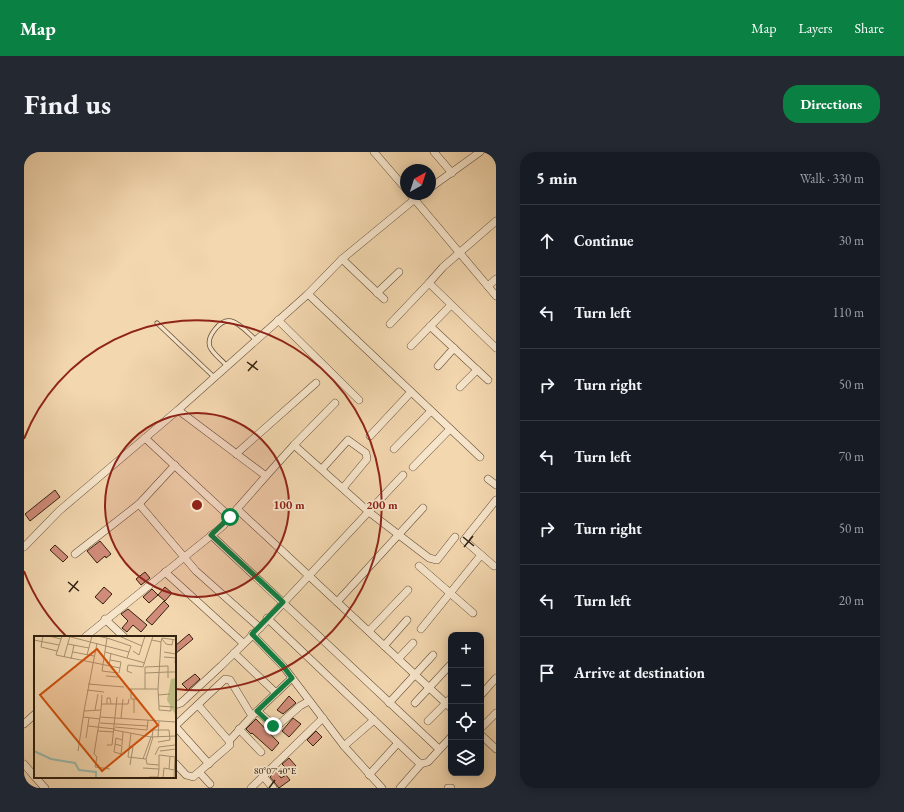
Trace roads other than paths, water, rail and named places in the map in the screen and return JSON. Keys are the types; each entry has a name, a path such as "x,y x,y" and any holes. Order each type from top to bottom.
{"street":[{"path":"374,152 400,182"},
{"path":"434,152 452,173"},
{"path":"436,184 480,152"},
{"path":"24,547 59,511 214,378 308,294 342,259 408,200"},
{"path":"415,200 496,296"},
{"path":"390,324 429,284 443,267 496,221"},
{"path":"342,259 377,294 384,299"},
{"path":"377,294 399,272"},
{"path":"488,286 496,279"},
{"path":"429,284 496,348"},
{"path":"308,294 480,457"},
{"path":"411,346 451,305"},
{"path":"278,320 359,400"},
{"path":"430,326 488,380"},
{"path":"438,366 454,348"},
{"path":"460,387 477,370"},
{"path":"236,454 316,383"},
{"path":"370,436 411,392"},
{"path":"86,636 105,619 211,535 230,517 294,444 335,404"},
{"path":"178,410 266,476"},
{"path":"394,449 431,411"},
{"path":"413,467 450,429"},
{"path":"145,438 230,517"},
{"path":"322,469 348,440 366,453 367,459 343,488"},
{"path":"294,444 369,512 434,560 440,557 455,537"},
{"path":"75,554 139,504 175,465"},
{"path":"176,705 181,703 260,628 267,618 403,475"},
{"path":"488,479 496,485"},
{"path":"494,566 464,540 496,500"},
{"path":"139,504 196,571 260,628"},
{"path":"337,602 423,508"},
{"path":"237,509 398,659 448,702"},
{"path":"211,535 439,749"},
{"path":"421,629 481,555"},
{"path":"419,566 451,592 473,614"},
{"path":"165,572 243,644"},
{"path":"369,631 408,590"},
{"path":"267,618 398,744 421,764"},
{"path":"105,619 123,636"},
{"path":"384,646 407,620"},
{"path":"252,634 283,666 344,746 382,788"},
{"path":"398,659 413,643"},
{"path":"234,653 276,694"},
{"path":"389,703 433,655"},
{"path":"415,703 448,667"},
{"path":"176,764 189,777 196,776 227,749 230,744 229,741 239,729 292,678"},
{"path":"484,692 496,678"},
{"path":"176,725 225,679 230,680 254,714 276,728 300,706 309,701"},
{"path":"428,721 448,704"},
{"path":"198,705 229,741"},
{"path":"484,725 496,713"},
{"path":"24,724 34,715"},
{"path":"251,788 323,718"},
{"path":"344,746 374,720"},
{"path":"176,727 209,764"},
{"path":"239,729 261,752"},
{"path":"484,738 495,747"},
{"path":"400,788 421,764 428,762 448,740"},
{"path":"369,775 398,744"},
{"path":"24,764 34,776"},
{"path":"200,773 210,784"},
{"path":"263,776 273,788"},
{"path":"36,778 45,788"}],"lane":[{"path":"227,366 210,347 209,340 211,335 220,325 225,321 231,321 238,324 256,340"},
{"path":"157,323 214,378"}]}
